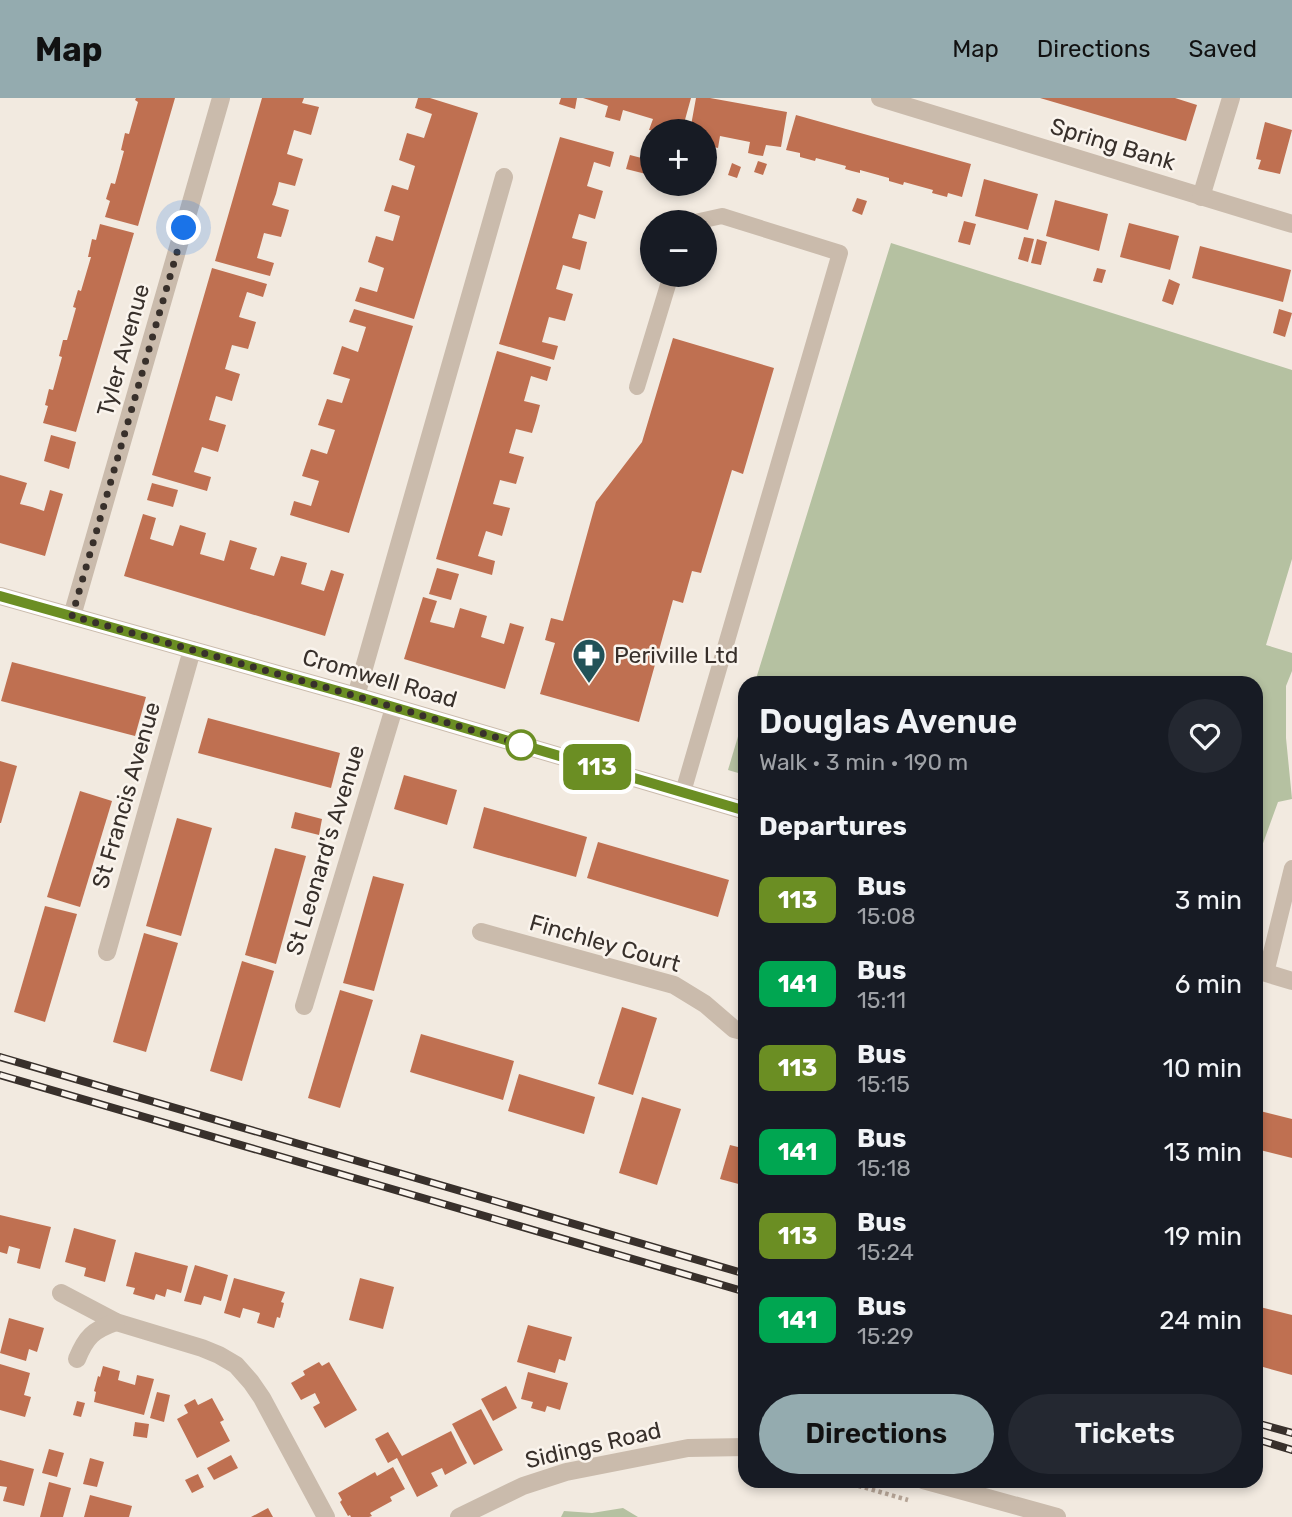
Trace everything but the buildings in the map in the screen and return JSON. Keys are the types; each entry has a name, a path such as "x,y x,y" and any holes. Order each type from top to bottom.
{"street":[{"name":"Tyler Avenue","path":"72,616 222,98"},
{"name":"Spring Bank","path":"880,98 1292,224"},
{"path":"1201,197 1231,98"},
{"path":"356,696 504,177"},
{"name":"Cromwell Road","path":"0,596 356,696 738,809"},
{"name":"St Francis Avenue","path":"107,952 192,650"},
{"name":"St Leonard's Avenue","path":"304,1006 394,708"},
{"name":"Finchley Court","path":"481,932 674,985 705,1004 738,1030"},
{"path":"1263,972 1292,981"},
{"path":"61,1293 116,1322 202,1348 236,1365 262,1398 326,1517"},
{"path":"77,1359 83,1343 90,1335 101,1327 116,1322"},
{"name":"Sidings Road","path":"459,1517 523,1486 566,1472 688,1448 738,1447"},
{"path":"952,1488 1057,1517"}],"lane":[{"path":"683,792 840,253 722,216 717,217"},
{"path":"637,387 667,287"},
{"path":"1263,964 1292,868"}],"path":[{"path":"866,1488 916,1502"}],"green space":[{"path":"891,243 1292,370 1292,559 1266,645 1292,653 1292,671 1286,686 1286,738 1292,799 1278,802 1263,843 1263,676 757,676"},
{"path":"738,736 738,773 728,770"},
{"path":"623,1508 638,1517 561,1517 564,1511 592,1513"}],"railway":[{"path":"0,1057 738,1272"},
{"path":"0,1075 738,1290"},
{"path":"1263,1425 1292,1433"},
{"path":"1263,1441 1292,1450"}],"bus line":[{"name":"113","path":"0,596 356,696 738,809"}],"place":[{"name":"Periville Ltd","path":"589,685"}],"route":[{"path":"184,228 72,616 526,746 521,745"}]}
